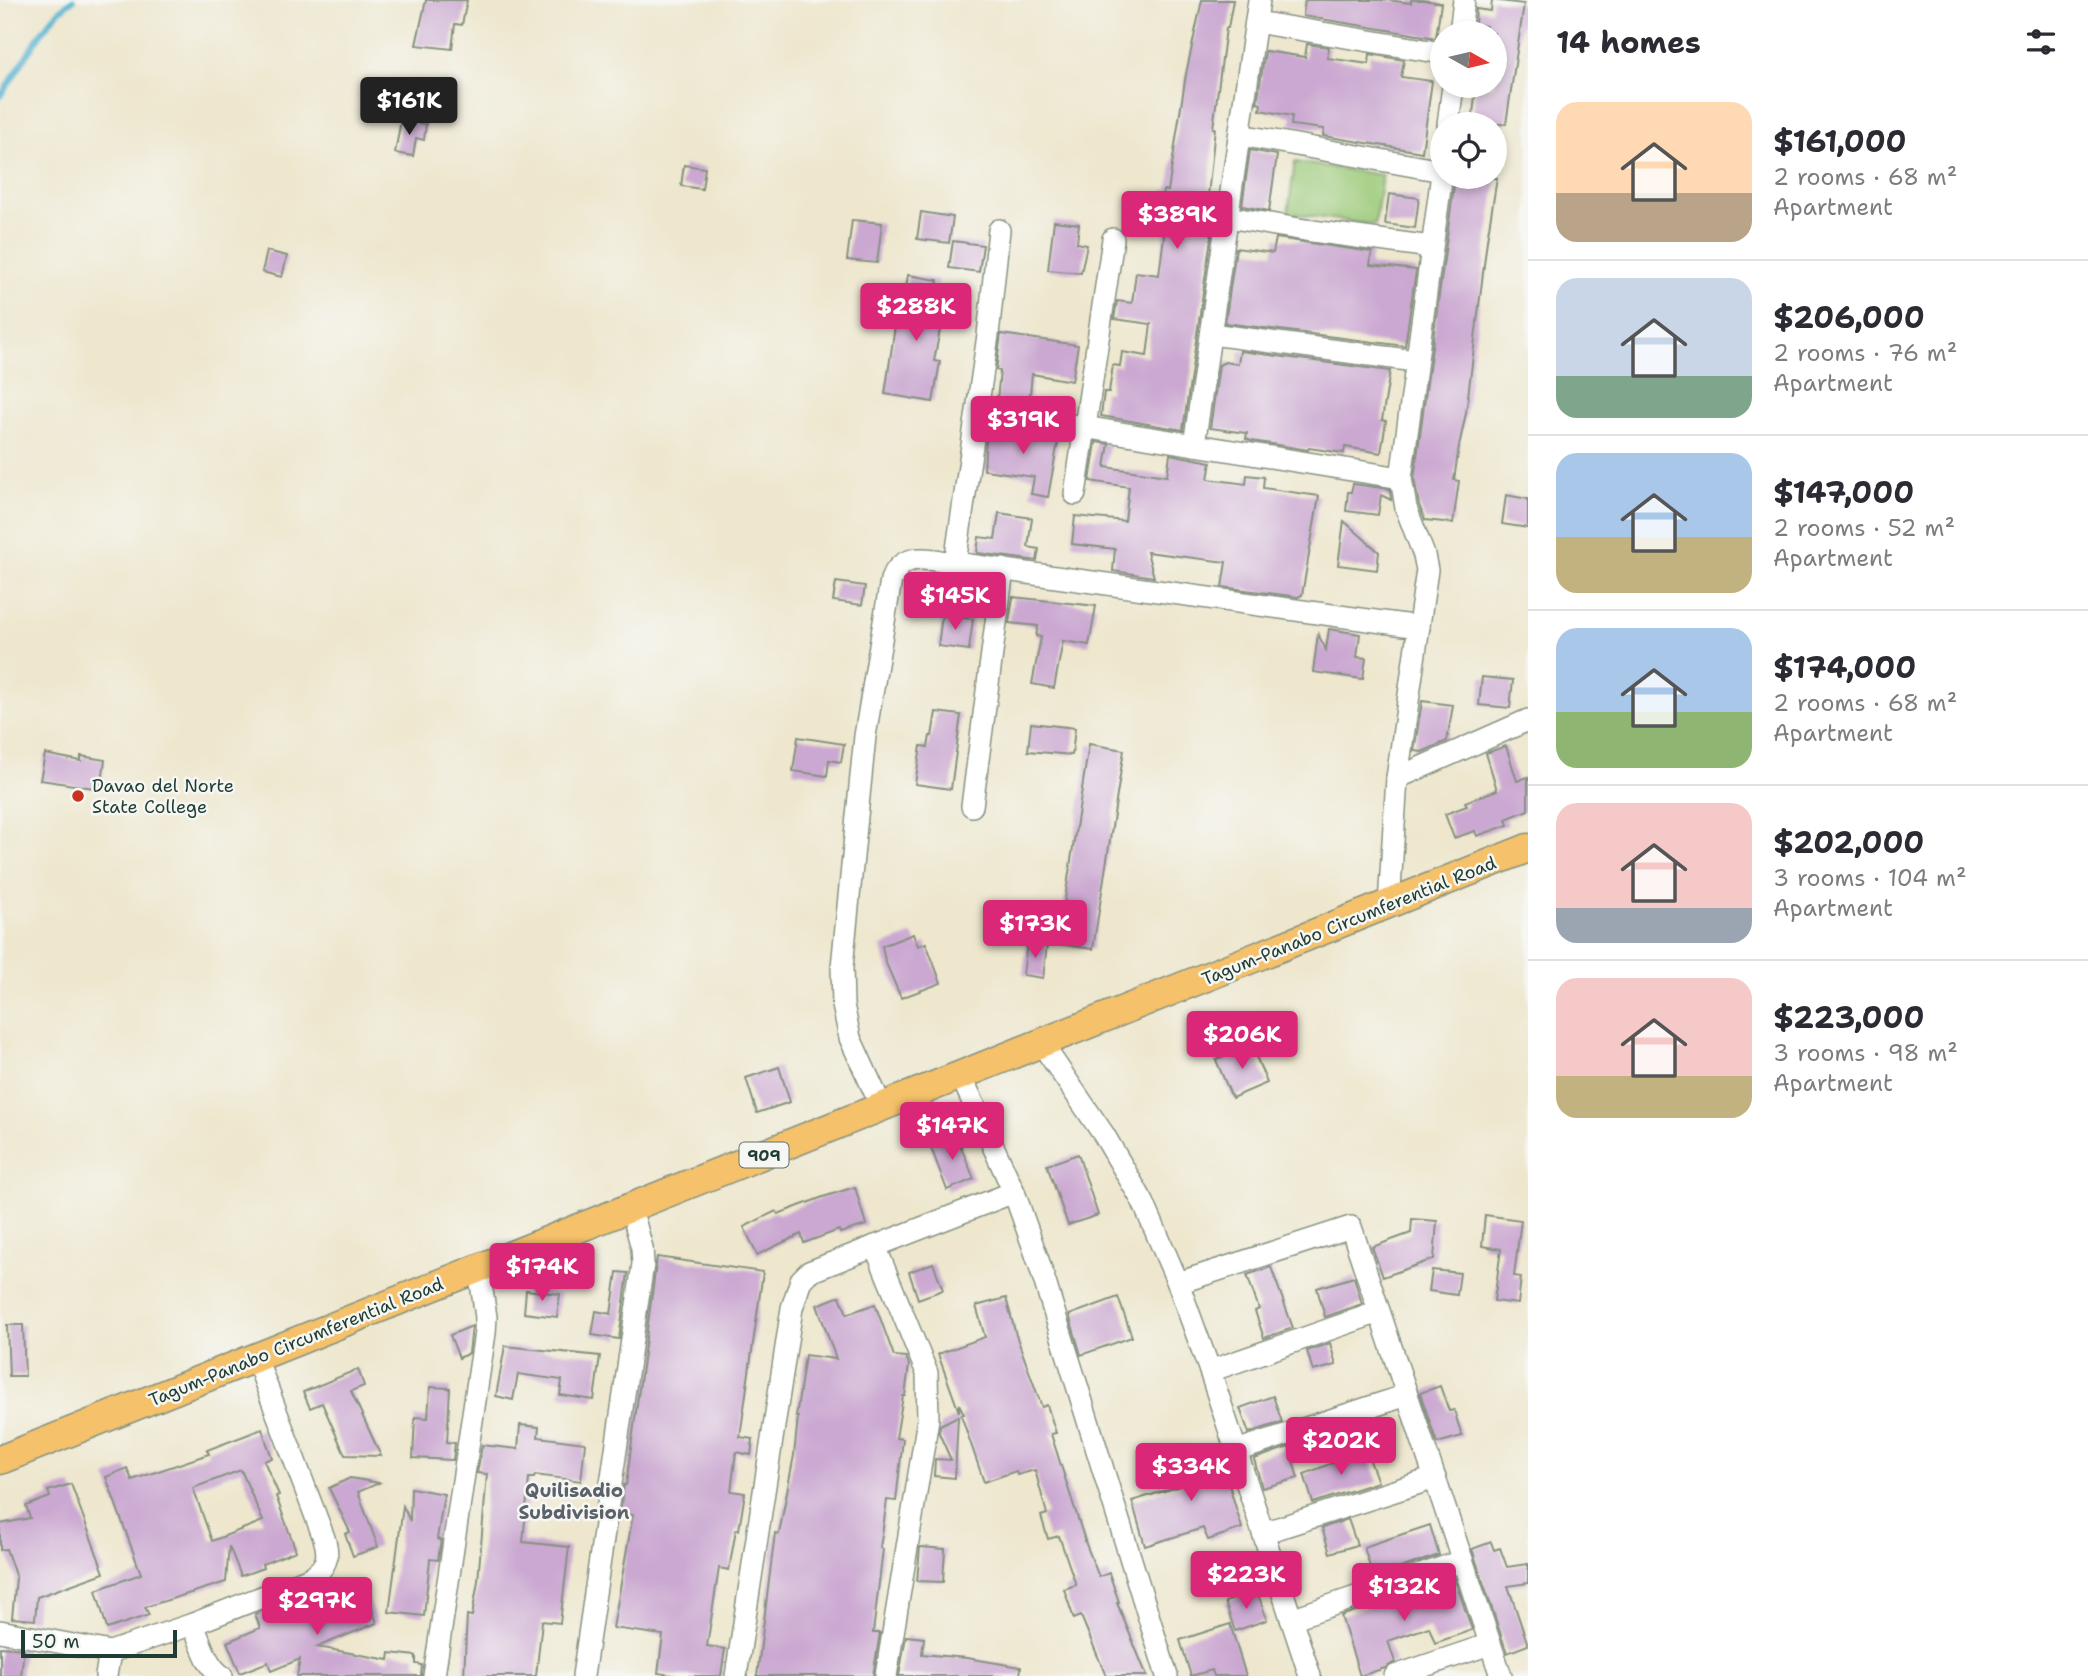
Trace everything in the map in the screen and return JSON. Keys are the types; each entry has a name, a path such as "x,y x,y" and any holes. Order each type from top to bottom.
{"main road":[{"name":"Tagum-Panabo Circumferential Road","path":"0,1460 1528,849"}],"street":[{"path":"1194,445 1259,0"},
{"path":"1461,21 1464,0"},
{"path":"1256,22 1430,51"},
{"path":"1240,135 1430,171"},
{"path":"1389,905 1397,778 1427,570 1406,508 1401,478 1440,189"},
{"path":"1228,217 1431,247"},
{"path":"955,564 978,410 999,230"},
{"path":"1075,494 1113,239"},
{"path":"1211,334 1415,361"},
{"path":"978,410 1401,478"},
{"path":"882,1108 850,1038 843,1005 842,967 865,736 891,580 895,570 905,561 919,558 1419,627"},
{"path":"972,806 1003,569"},
{"path":"1397,778 1528,720"},
{"path":"1042,1044 1104,1135 1143,1202 1178,1283 1210,1371 1310,1676"},
{"path":"961,1076 1014,1192 1039,1263 1167,1676"},
{"path":"736,1676 796,1293 801,1280 809,1272 1014,1192"},
{"path":"583,1676 643,1264 642,1248 631,1208"},
{"path":"1178,1283 1351,1227 1501,1676"},
{"path":"875,1246 927,1373 929,1397 928,1419 886,1676"},
{"path":"434,1676 485,1333 486,1317 479,1270"},
{"path":"1210,1371 1379,1311"},
{"path":"0,1631 110,1652 193,1623 310,1578 321,1571 327,1562 328,1550 256,1358"},
{"path":"1236,1451 1407,1395"},
{"path":"1263,1533 1434,1478"},
{"path":"1291,1619 1462,1561"},
{"path":"193,1623 211,1665 215,1672 222,1676"},
{"path":"1395,1676 1490,1644"},
{"path":"106,1676 110,1652"}],"green space":[{"path":"1295,162 1382,175 1375,225 1288,213"}],"building":[{"path":"426,0 467,0 462,25 455,24 452,49 416,45"},
{"path":"1202,0 1233,0 1226,28 1213,128 1208,196 1217,197 1183,430 1101,416 1104,392 1109,392 1113,365 1120,366 1122,352 1147,356 1151,324 1114,319 1117,301 1132,303 1136,272 1159,275 1167,213 1161,212 1164,190 1168,191 1186,74"},
{"path":"1305,0 1387,0 1411,3 1411,0 1423,0 1441,3 1438,21 1430,21 1430,37 1303,16"},
{"path":"1492,0 1524,4 1507,117 1507,112 1473,112 1475,98 1507,98 1507,21 1475,21 1476,9 1491,11"},
{"path":"1307,44 1329,47 1327,58 1369,64 1370,54 1404,60 1401,77 1430,81 1422,152 1323,136 1324,129 1291,125 1292,116 1260,110 1261,104 1257,103 1265,51 1305,57"},
{"path":"401,120 426,124 424,140 416,138 413,156 395,153"},
{"path":"1250,150 1277,155 1269,211 1242,206"},
{"path":"684,165 705,168 702,189 681,186"},
{"path":"1453,189 1495,189 1466,413 1454,480 1459,481 1453,523 1425,520 1414,478"},
{"path":"1389,194 1419,198 1415,228 1385,224"},
{"path":"921,212 953,217 949,243 917,239"},
{"path":"852,220 882,223 877,263 847,260"},
{"path":"1054,221 1079,224 1077,243 1087,245 1081,273 1048,270"},
{"path":"1276,238 1372,252 1370,265 1416,270 1405,346 1225,323 1236,248 1273,253"},
{"path":"953,241 983,245 979,272 949,268"},
{"path":"267,251 287,256 282,277 262,272"},
{"path":"908,275 938,280 933,318 942,319 934,361 940,362 933,402 885,394 897,312 902,313"},
{"path":"1001,334 1078,345 1072,381 1032,374 1029,405 997,400 1000,371 996,370"},
{"path":"1240,351 1390,371 1382,420 1386,421 1381,453 1345,447 1344,453 1308,450 1252,441 1246,439 1247,433 1210,428 1219,365 1225,362 1238,364"},
{"path":"994,426 1059,436 1048,497 1031,494 1034,477 984,470 986,438 992,439"},
{"path":"1096,442 1109,444 1105,467 1167,476 1170,454 1211,462 1208,479 1246,484 1247,475 1264,477 1263,488 1319,496 1302,595 1298,597 1222,587 1226,562 1147,552 1154,577 1113,571 1115,549 1072,544 1075,516 1125,521 1129,487 1090,481"},
{"path":"1353,484 1390,489 1391,500 1381,495 1378,515 1346,511 1348,492 1351,492"},
{"path":"1506,495 1528,499 1528,528 1502,524"},
{"path":"999,513 1032,518 1028,547 1039,549 1037,561 977,553 979,537 995,539"},
{"path":"1344,521 1379,552 1377,570 1338,565"},
{"path":"836,582 865,586 862,605 833,601"},
{"path":"1013,597 1096,606 1089,645 1063,641 1054,688 1032,684 1041,637 1036,636 1038,626 1009,623"},
{"path":"942,615 973,619 969,650 938,646"},
{"path":"1329,629 1360,634 1357,657 1366,658 1363,679 1313,672 1318,634 1326,650"},
{"path":"1482,677 1513,680 1510,708 1479,705"},
{"path":"1422,701 1453,705 1447,741 1422,752 1414,751"},
{"path":"936,712 961,715 951,789 915,784 921,746 928,747"},
{"path":"1031,723 1075,728 1072,755 1028,751"},
{"path":"798,737 844,744 841,762 829,760 827,776 793,771"},
{"path":"1089,744 1124,750 1093,949 1058,944"},
{"path":"1506,746 1517,781 1528,777 1528,810 1506,819 1508,825 1477,836 1475,831 1454,838 1445,814 1467,806 1465,802 1497,790 1486,753"},
{"path":"45,754 81,761 81,756 105,760 101,789 40,780"},
{"path":"913,934 918,946 926,943 941,983 901,998 885,961 882,946"},
{"path":"1027,943 1047,945 1043,978 1023,975"},
{"path":"1251,1044 1267,1083 1232,1098 1216,1060"},
{"path":"779,1067 790,1102 757,1113 746,1078"},
{"path":"956,1134 974,1179 947,1190 930,1145"},
{"path":"1078,1154 1098,1215 1068,1225 1047,1165"},
{"path":"855,1187 866,1225 840,1233 839,1230 804,1243 801,1234 757,1255 744,1227 776,1211 778,1214"},
{"path":"1485,1215 1521,1220 1514,1276 1521,1277 1518,1304 1494,1301 1501,1249 1482,1246"},
{"path":"1412,1219 1437,1221 1434,1259 1383,1277 1372,1247 1411,1233"},
{"path":"657,1257 763,1272 740,1437 753,1439 751,1455 736,1452 731,1491 745,1493 729,1570 719,1568 707,1646 725,1649 721,1676 658,1673 663,1635 613,1628 633,1515 620,1513"},
{"path":"933,1263 943,1290 918,1299 909,1272"},
{"path":"1271,1267 1293,1328 1264,1338 1255,1311 1259,1309 1247,1275"},
{"path":"1432,1270 1460,1273 1457,1295 1429,1291"},
{"path":"617,1272 628,1273 619,1339 592,1335 596,1311 611,1314"},
{"path":"1354,1277 1362,1304 1325,1317 1317,1288"},
{"path":"526,1290 560,1294 557,1317 524,1313"},
{"path":"840,1296 847,1314 875,1304 894,1356 906,1357 909,1365 896,1438 903,1439 896,1501 887,1500 880,1548 883,1549 873,1633 880,1633 873,1676 757,1676 775,1533 779,1534 794,1455 796,1417 805,1355 836,1359 817,1305"},
{"path":"1118,1297 1132,1337 1081,1355 1069,1315"},
{"path":"1006,1298 1016,1335 1042,1407 1047,1405 1056,1433 1051,1434 1086,1544 1099,1577 1109,1573 1119,1602 1117,1603 1147,1676 1106,1676 1081,1616 1074,1619 1064,1589 1076,1585 1059,1536 1048,1539 1041,1516 1047,1514 1035,1470 1017,1475 1016,1471 984,1482 961,1415 964,1414 959,1404 959,1412 938,1354 985,1337 976,1306"},
{"path":"7,1325 23,1325 25,1376 9,1376"},
{"path":"472,1326 469,1353 459,1358 450,1335"},
{"path":"1330,1343 1336,1365 1313,1371 1307,1351"},
{"path":"505,1346 600,1356 594,1400 560,1395 562,1380 518,1374 513,1400 496,1396"},
{"path":"358,1369 364,1386 351,1391 381,1456 345,1455 322,1403 310,1408 303,1392"},
{"path":"1440,1386 1449,1411 1454,1410 1462,1436 1437,1443 1420,1393"},
{"path":"430,1387 450,1388 447,1442 455,1443 453,1460 413,1458 415,1417 428,1418"},
{"path":"1273,1396 1282,1422 1249,1433 1240,1408"},
{"path":"958,1416 955,1478 934,1476 935,1459 951,1460 939,1433 940,1425"},
{"path":"520,1425 539,1427 538,1437 585,1443 581,1481 535,1475 534,1478 529,1478 523,1542 569,1547 560,1623 542,1621 536,1676 464,1676 467,1615 472,1616 478,1581 487,1474 477,1473 482,1445 518,1449"},
{"path":"262,1429 272,1458 264,1461 279,1495 276,1496 296,1551 262,1564 263,1568 241,1576 229,1546 226,1582 145,1607 149,1615 107,1629 96,1590 141,1574 106,1477 127,1468 132,1480 209,1454 207,1450","holes":["241,1470 263,1521 212,1541 193,1488"]},
{"path":"1217,1445 1242,1528 1208,1540 1203,1528 1145,1546 1132,1501 1193,1482 1185,1455"},
{"path":"1289,1447 1298,1478 1262,1488 1254,1459"},
{"path":"1366,1450 1378,1482 1313,1503 1304,1474"},
{"path":"350,1478 379,1483 358,1492 378,1547 353,1556 345,1534 350,1532 329,1488"},
{"path":"71,1484 104,1573 37,1597 35,1620 12,1618 16,1578 6,1549 0,1550 0,1524 30,1518 26,1506 50,1497 48,1491"},
{"path":"411,1488 444,1494 437,1539 441,1540 438,1560 430,1559 424,1616 389,1612 403,1506 410,1521"},
{"path":"1348,1519 1357,1545 1330,1553 1322,1528"},
{"path":"1430,1525 1439,1555 1373,1577 1364,1547"},
{"path":"1491,1542 1494,1550 1500,1548 1507,1567 1528,1564 1528,1583 1508,1586 1528,1645 1507,1653 1472,1549"},
{"path":"920,1547 945,1549 943,1582 917,1581"},
{"path":"1454,1577 1472,1630 1435,1643 1429,1627 1388,1641 1395,1662 1360,1676 1341,1616"},
{"path":"335,1581 340,1596 364,1587 377,1623 317,1647 389,1660 390,1653 416,1656 416,1664 422,1665 421,1676 297,1676 300,1659 271,1671 268,1662 240,1673 227,1642 260,1628 255,1614"},
{"path":"1257,1591 1267,1620 1235,1631 1225,1602"},
{"path":"1230,1624 1246,1676 1214,1676 1212,1670 1191,1676 1180,1640"},
{"path":"906,1636 924,1638 922,1654 1021,1667 1020,1676 899,1676"},
{"path":"0,1647 24,1649 21,1676 0,1676"}],"waterway":[{"path":"0,96 52,19 73,0"}],"place":[{"name":"Davao del Norte State College","path":"78,796"}],"district":[{"name":"Quilisadio Subdivision","path":"574,1501"}]}
